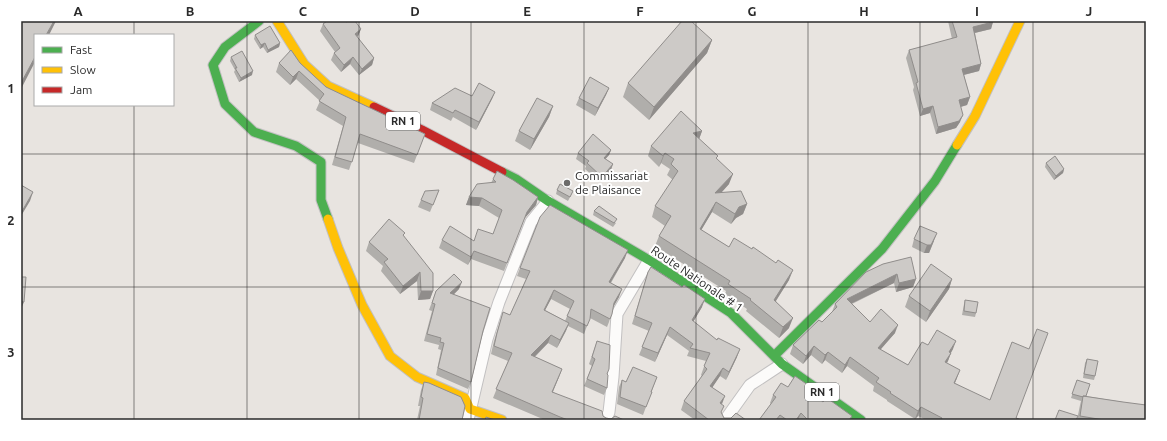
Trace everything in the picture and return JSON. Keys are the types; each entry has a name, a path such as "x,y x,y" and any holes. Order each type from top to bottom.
{"street":[{"path":"259,21 225,47 213,65 225,104 254,132 296,146 321,162 321,200 338,248 362,305 390,356 417,377 465,398 469,415"},
{"name":"RN 1","path":"277,21 304,64 328,86 409,124 516,179 548,201"},
{"path":"725,420 750,385 778,360 882,249 935,181 975,116 1020,21"},
{"path":"469,415 487,339 499,302 531,222 548,201"},
{"name":"Route Nationale # 1","path":"548,201 649,260 731,313 778,360 861,420"},
{"path":"606,420 609,412 613,377 617,314 649,260"},
{"path":"469,415 502,420"}],"building":[{"path":"21,21 54,21 47,34 34,34 34,59 21,83"},
{"path":"327,21 355,21 361,29 355,34 374,58 362,69 353,57 344,65 334,53 340,48 323,24"},
{"path":"682,21 691,21 712,40 654,107 628,83"},
{"path":"952,21 993,22 973,27 981,64 962,69 970,97 959,100 963,115 959,121 938,127 933,106 923,109 916,83 918,82 909,50 957,37"},
{"path":"270,26 280,43 268,50 265,43 261,45 255,35"},
{"path":"291,50 300,63 326,87 425,134 417,155 360,134 352,162 335,157 346,117 319,101 324,94 299,71 293,77 279,63"},
{"path":"242,51 253,71 241,78 231,57"},
{"path":"590,77 609,88 598,108 579,98"},
{"path":"479,83 495,92 479,122 455,110 453,113 432,103 455,88 472,96"},
{"path":"537,98 553,106 534,139 519,131"},
{"path":"681,111 702,131 693,133 718,156 716,158 733,174 715,193 741,191 747,204 739,207 735,214 716,202 700,229 729,247 734,238 752,249 753,247 776,263 778,260 793,270 774,300 793,318 783,327 750,300 751,299 728,284 730,281 659,236 671,216 655,206 678,171 671,164 674,159 665,153 663,156 651,146"},
{"path":"593,134 611,150 604,158 613,164 602,177 587,163 589,161 578,153"},
{"path":"1055,156 1064,169 1056,176 1046,163"},
{"path":"497,171 538,197 527,212 507,263 474,251 471,257 442,240 450,226 474,241 478,229 493,234 502,210 482,198 469,197 477,184 496,182 493,179"},
{"path":"560,184 573,191 570,197 557,190"},
{"path":"21,185 33,192 21,213"},
{"path":"439,190 433,205 421,200 425,191"},
{"path":"550,205 628,250 609,282 622,289 614,303 610,319 591,309 590,319 587,326 567,316 574,301 554,290 544,310 569,323 560,340 551,335 531,355 562,369 552,392 602,411 603,416 606,418 611,419 615,416 624,420 568,420 496,389 512,353 494,346 503,312 510,315 530,271 520,268 540,217"},
{"path":"599,206 617,219 614,223 594,211"},
{"path":"389,219 405,233 403,235 433,273 433,291 421,291 420,272 403,286 384,262 388,259 369,242"},
{"path":"920,226 937,233 931,245 927,245 914,239"},
{"path":"911,257 916,279 899,283 897,274 847,299 870,322 881,309 898,325 878,348 908,365 922,342 928,345 937,330 956,341 945,362 960,370 954,383 990,400 1012,342 1029,349 1037,329 1048,333 1016,418 1021,420 941,420 942,418 921,407 918,411 890,393 891,392 876,382 879,378 850,357 845,365 828,352 825,355 814,346 806,356 793,345 819,320 822,322 837,307 835,304 866,272 883,264"},
{"path":"931,264 952,279 930,311 909,296"},
{"path":"651,267 682,287 684,285 705,299 692,320 717,340 718,338 740,349 729,372 723,368 710,386 725,396 720,403 724,406 721,412 724,418 731,418 736,413 746,420 709,420 684,401 707,369 704,366 710,353 690,348 693,344 670,327 658,353 642,347 652,323 635,316 648,272"},
{"path":"454,274 462,282 450,293 490,308 471,382 438,368 444,343 440,342 441,338 427,334 435,304 432,303 436,291"},
{"path":"21,277 26,277 24,302 21,301"},
{"path":"965,300 978,302 976,313 964,311"},
{"path":"597,341 610,345 607,388 587,379 595,359 592,357"},
{"path":"1087,359 1098,361 1095,376 1084,374"},
{"path":"633,367 657,377 646,407 620,397 622,380 626,382"},
{"path":"795,376 808,385 806,388 823,402 827,398 852,416 849,420 808,420 801,413 796,420 787,420 780,415 776,420 759,420 776,397 773,395 781,383 788,387"},
{"path":"1077,380 1090,384 1086,396 1083,397 1072,394"},
{"path":"424,382 461,397 465,406 462,420 419,420"},
{"path":"1083,396 1146,405 1146,420 1104,420 1080,416"},
{"path":"1059,410 1078,416 1076,420 1055,420"},
{"path":"486,417 495,420 485,420"}],"traffic: fast":[{"path":"259,21 225,47 213,65 225,104 254,132 296,146 321,162 321,200 328,219"},
{"path":"774,356 882,249 935,181 957,145"},
{"path":"502,172 516,179 548,201 649,260 731,313 782,364 861,420"}],"traffic: slow":[{"path":"277,21 304,64 328,86 374,107"},
{"path":"957,145 975,116 1020,21"},
{"path":"328,219 338,248 362,305 390,356 417,377 465,398 470,409 502,420"}],"traffic: jam":[{"path":"374,107 422,130 502,172"}],"place":[{"name":"Commissariat de Plaisance","path":"567,183"}]}
